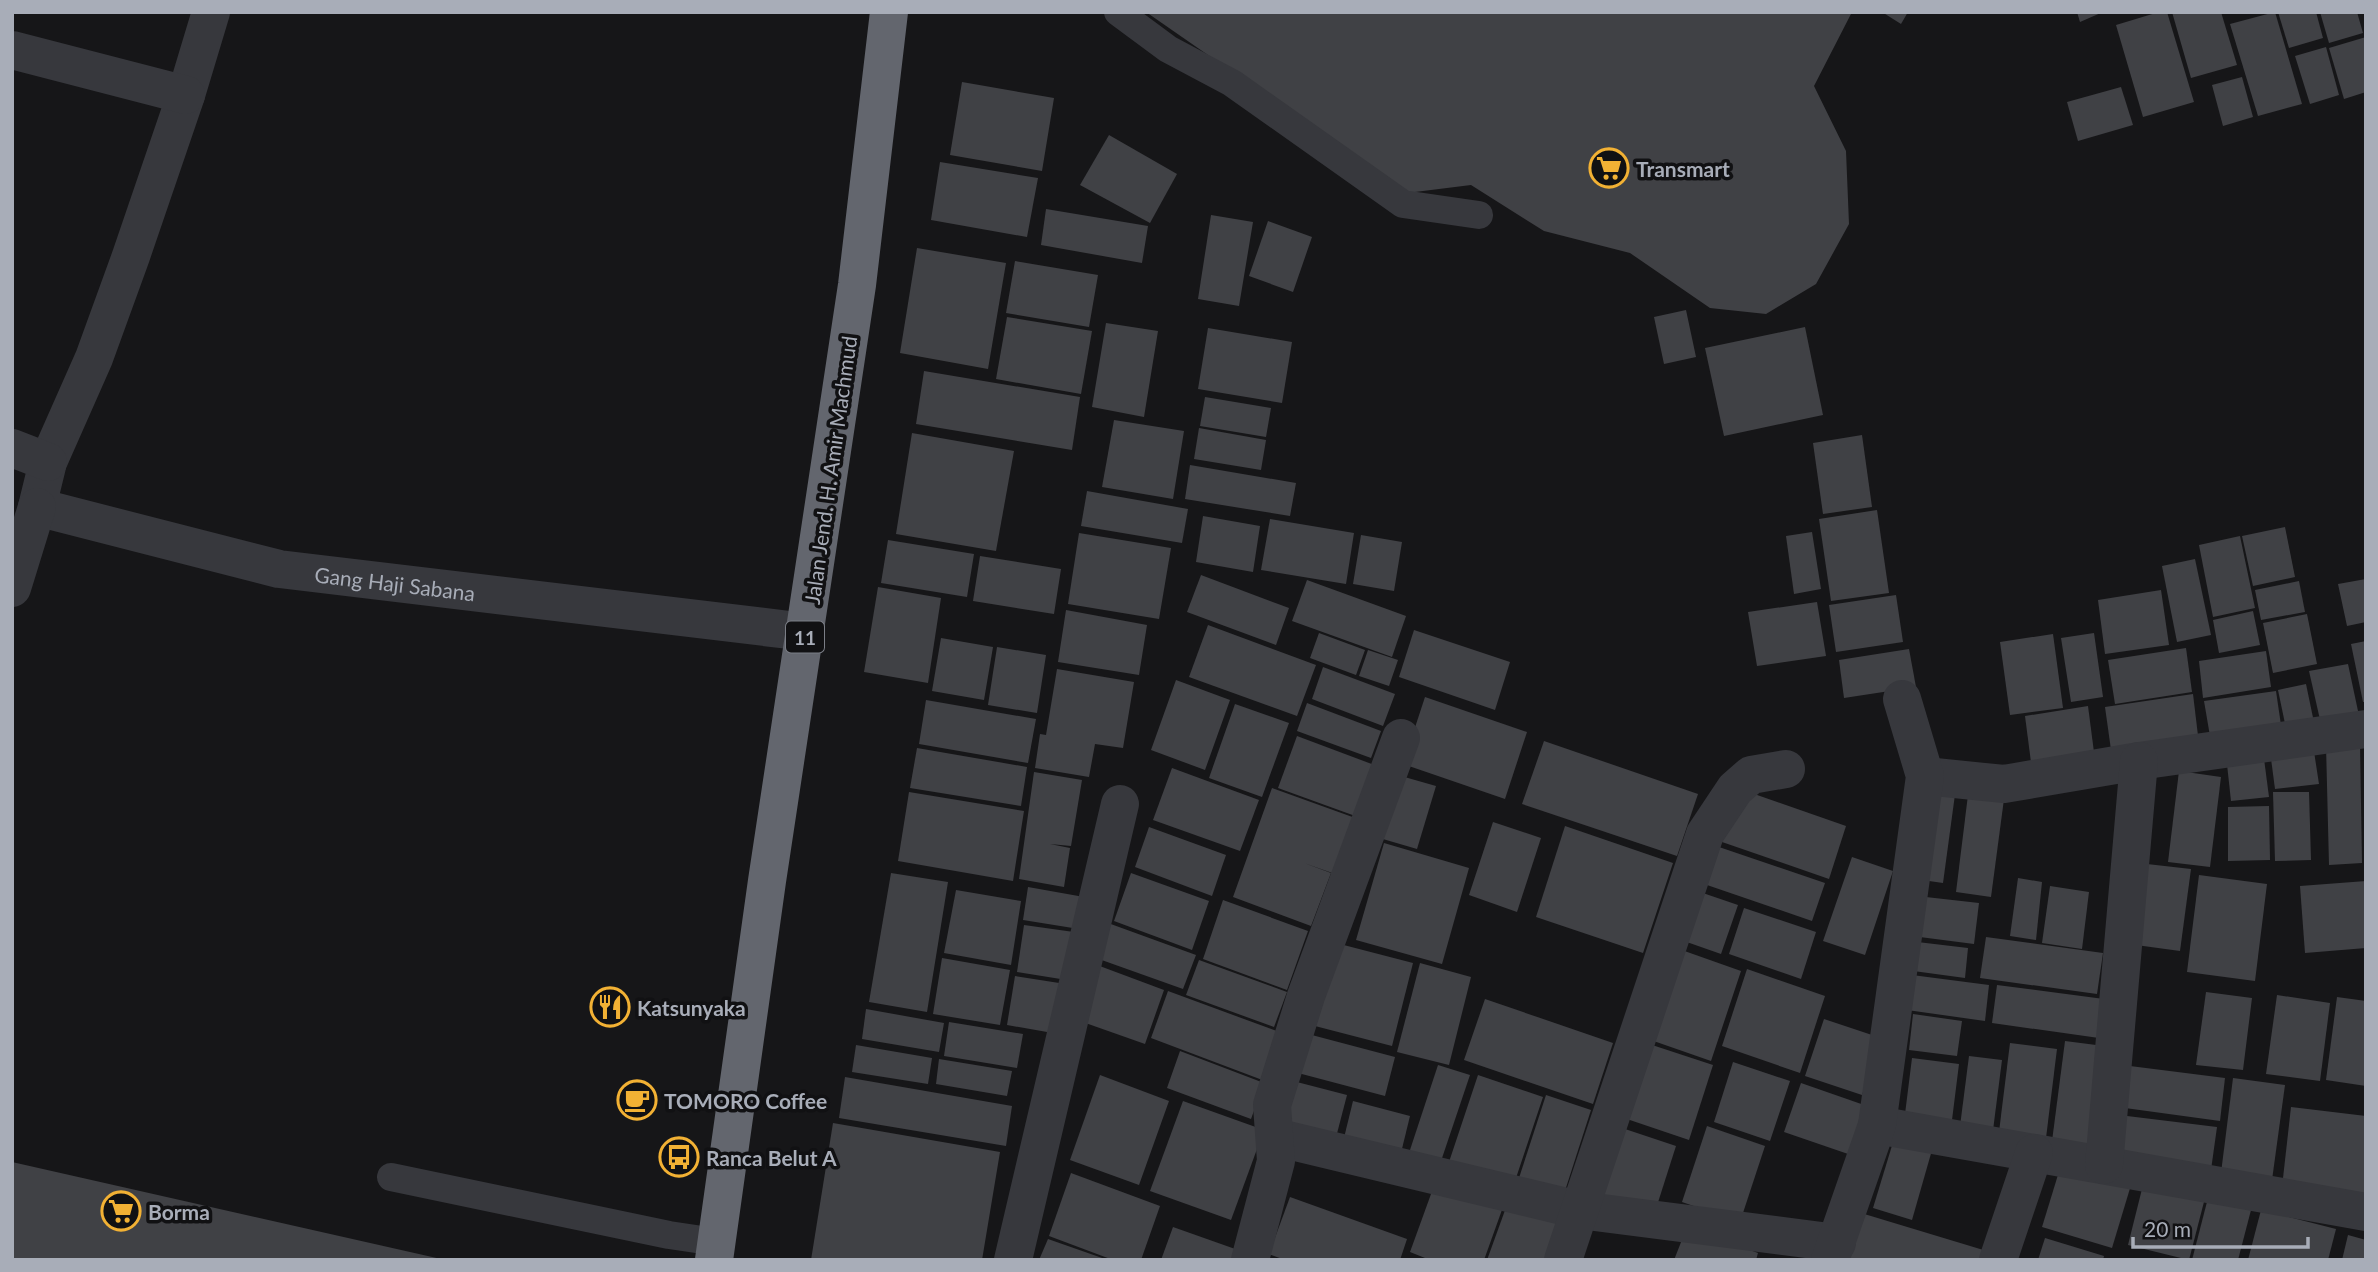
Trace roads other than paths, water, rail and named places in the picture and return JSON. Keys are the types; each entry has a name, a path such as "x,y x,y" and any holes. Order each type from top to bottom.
{"highway":[{"name":"Jalan Jend. H. Amir Machmud","path":"715,1251 767,881 857,285 889,12"}],"street":[{"path":"12,588 48,462 94,358 186,95 211,12"},
{"path":"12,50 186,95"},
{"path":"12,448 48,462"},
{"name":"Gang Haji Sabana","path":"37,507 279,569 806,632"},
{"path":"1275,1137 1579,1210 1834,1251 1877,1125 1924,776 1902,699"},
{"path":"1924,776 2004,784 2139,761 2366,729"},
{"path":"1250,1260 1276,1161 1272,1105 1295,1032 1401,738"},
{"path":"2104,1165 2139,761"},
{"path":"1563,1260 1705,834 1735,789 1751,775 1786,769"},
{"path":"1013,1260 1120,804"},
{"path":"1877,1125 2366,1212"},
{"path":"1998,1260 2034,1153"}],"lane":[{"path":"1118,12 1168,48 1232,83 1403,204 1479,215"},
{"path":"391,1177 656,1232 715,1251"}],"place":[{"name":"Transmart","path":"1609,168"},
{"name":"Katsunyaka","path":"610,1007"},
{"name":"TOMORO Coffee","path":"637,1100"},
{"name":"Ranca Belut A","path":"679,1157"},
{"name":"Borma","path":"121,1211"}]}
